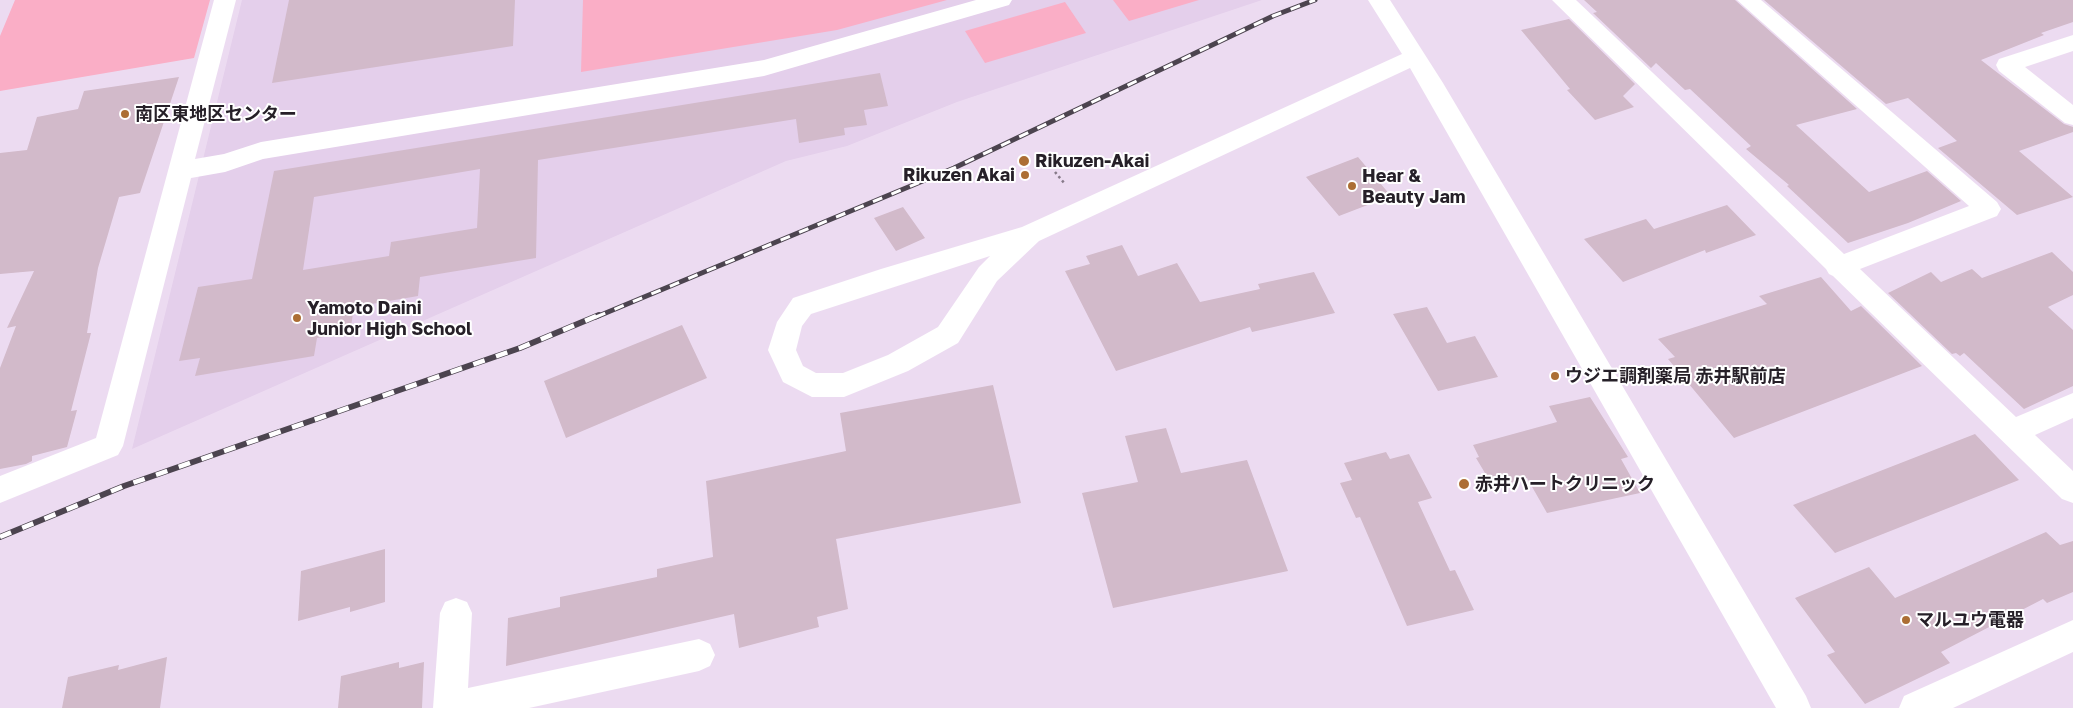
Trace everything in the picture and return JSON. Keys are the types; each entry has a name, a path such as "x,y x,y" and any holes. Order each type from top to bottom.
{"street":[{"path":"0,490 108,446 225,0"},
{"path":"180,171 225,163 261,151 764,68 1001,0"},
{"path":"1379,0 1416,58 1794,708"},
{"path":"1563,0 1838,267 2073,490"},
{"path":"1748,0 1988,209 1838,267"},
{"path":"2073,43 2007,65 2073,117"},
{"path":"1030,234 988,274 948,335 898,363 844,385 812,385 793,374 782,350 790,322 802,306 881,279 1030,234 1416,58"},
{"path":"2013,431 2073,405"},
{"path":"456,613 451,708 699,655"},
{"path":"1916,708 2073,636"}],"path":[{"path":"1056,172 1065,184"}],"shaded area":[{"path":"15,0 210,0 194,58 0,91 0,36"},
{"name":"Yamoto Daini Junior High School","path":"242,0 1262,0 957,102 847,146 786,161 132,449"},
{"path":"583,0 947,0 837,30 581,72"},
{"path":"1113,0 1199,0 1129,21"},
{"path":"1065,2 1086,33 985,63 965,31"}],"building":[{"path":"289,0 515,0 513,46 272,83"},
{"path":"1584,0 1735,0 1857,109 1796,125 1869,192 1927,171 1961,201 1908,223 1848,243 1787,186 1789,185 1746,149 1751,146 1690,89 1685,90 1656,63 1651,68 1593,13 1597,12"},
{"path":"1764,0 2073,0 2073,22 2041,33 2044,35 1981,60 2064,124 2073,127 2073,132 2019,151 2073,197 2017,215 1938,148 1957,141 1908,98 1886,104"},
{"path":"1569,19 1635,84 1623,96 1634,107 1595,120 1567,90 1570,89 1521,30"},
{"path":"880,73 888,106 864,110 867,125 844,128 845,135 799,143 796,119 538,160 536,258 420,277 418,296 354,307 350,333 317,338 314,356 195,376 200,358 179,361 198,287 252,279 274,171","holes":["480,169 477,228 391,242 389,256 303,270 314,197"]},
{"path":"179,77 140,193 119,197 98,268 87,333 91,333 71,411 77,410 67,447 32,456 32,461 26,464 0,469 0,368 16,326 7,328 34,271 0,274 0,153 27,150 37,117 78,109 84,91"},
{"path":"1358,157 1391,196 1339,216 1306,177"},
{"path":"1727,205 1756,235 1706,253 1705,250 1623,282 1584,239 1646,219 1654,229"},
{"path":"903,207 925,238 896,251 874,218"},
{"path":"1122,245 1138,276 1177,263 1200,302 1260,289 1258,284 1314,272 1335,313 1252,332 1250,327 1116,371 1065,271 1090,264 1086,256"},
{"path":"2052,252 2073,272 2073,295 2048,307 2073,330 2073,386 2024,409 1964,353 1960,356 1956,353 1952,354 1888,293 1931,272 1941,282 1972,269 1982,278"},
{"path":"1821,277 1851,311 1861,306 1922,366 1734,438 1668,359 1675,357 1658,339 1767,304 1759,296"},
{"path":"1427,307 1447,343 1475,336 1498,377 1438,391 1393,314"},
{"path":"682,325 707,378 566,438 544,381"},
{"path":"993,385 1021,503 836,539 848,609 817,617 819,627 739,648 734,614 506,666 508,618 560,607 560,597 657,577 657,569 713,557 706,481 846,451 840,413"},
{"path":"1590,397 1628,457 1621,459 1640,493 1547,513 1527,478 1494,488 1476,458 1479,457 1473,445 1557,422 1549,406"},
{"path":"1166,428 1181,473 1247,460 1288,571 1113,608 1082,493 1138,482 1125,436"},
{"path":"1975,434 2019,480 1835,553 1793,505"},
{"path":"1386,452 1390,459 1409,454 1432,498 1418,502 1450,571 1455,570 1474,610 1407,626 1360,517 1356,518 1340,483 1352,480 1344,463"},
{"path":"2046,532 2060,545 2073,541 2073,592 2047,603 2043,599 1941,652 1950,663 1865,704 1827,655 1835,652 1795,598 1869,567 1895,598"},
{"path":"385,549 385,602 350,612 350,607 298,621 301,571"},
{"path":"167,657 160,708 62,708 68,677 119,665 118,670"},
{"path":"399,662 399,668 424,662 422,708 338,708 341,676"}],"railway":[{"path":"596,317 954,168 1273,16 1315,0"},
{"path":"0,537 124,486 520,348 599,315"}],"place":[{"name":"南区東地区センター","path":"125,114"},
{"name":"Rikuzen-Akai","path":"1024,161"},
{"name":"Rikuzen Akai","path":"1025,175"},
{"name":"Hear & Beauty Jam","path":"1352,186"},
{"name":"Yamoto Daini Junior High School","path":"297,318"},
{"name":"ウジエ調剤薬局 赤井駅前店","path":"1555,376"},
{"name":"赤井ハートクリニック","path":"1464,484"},
{"name":"マルユウ電器","path":"1906,620"}]}
